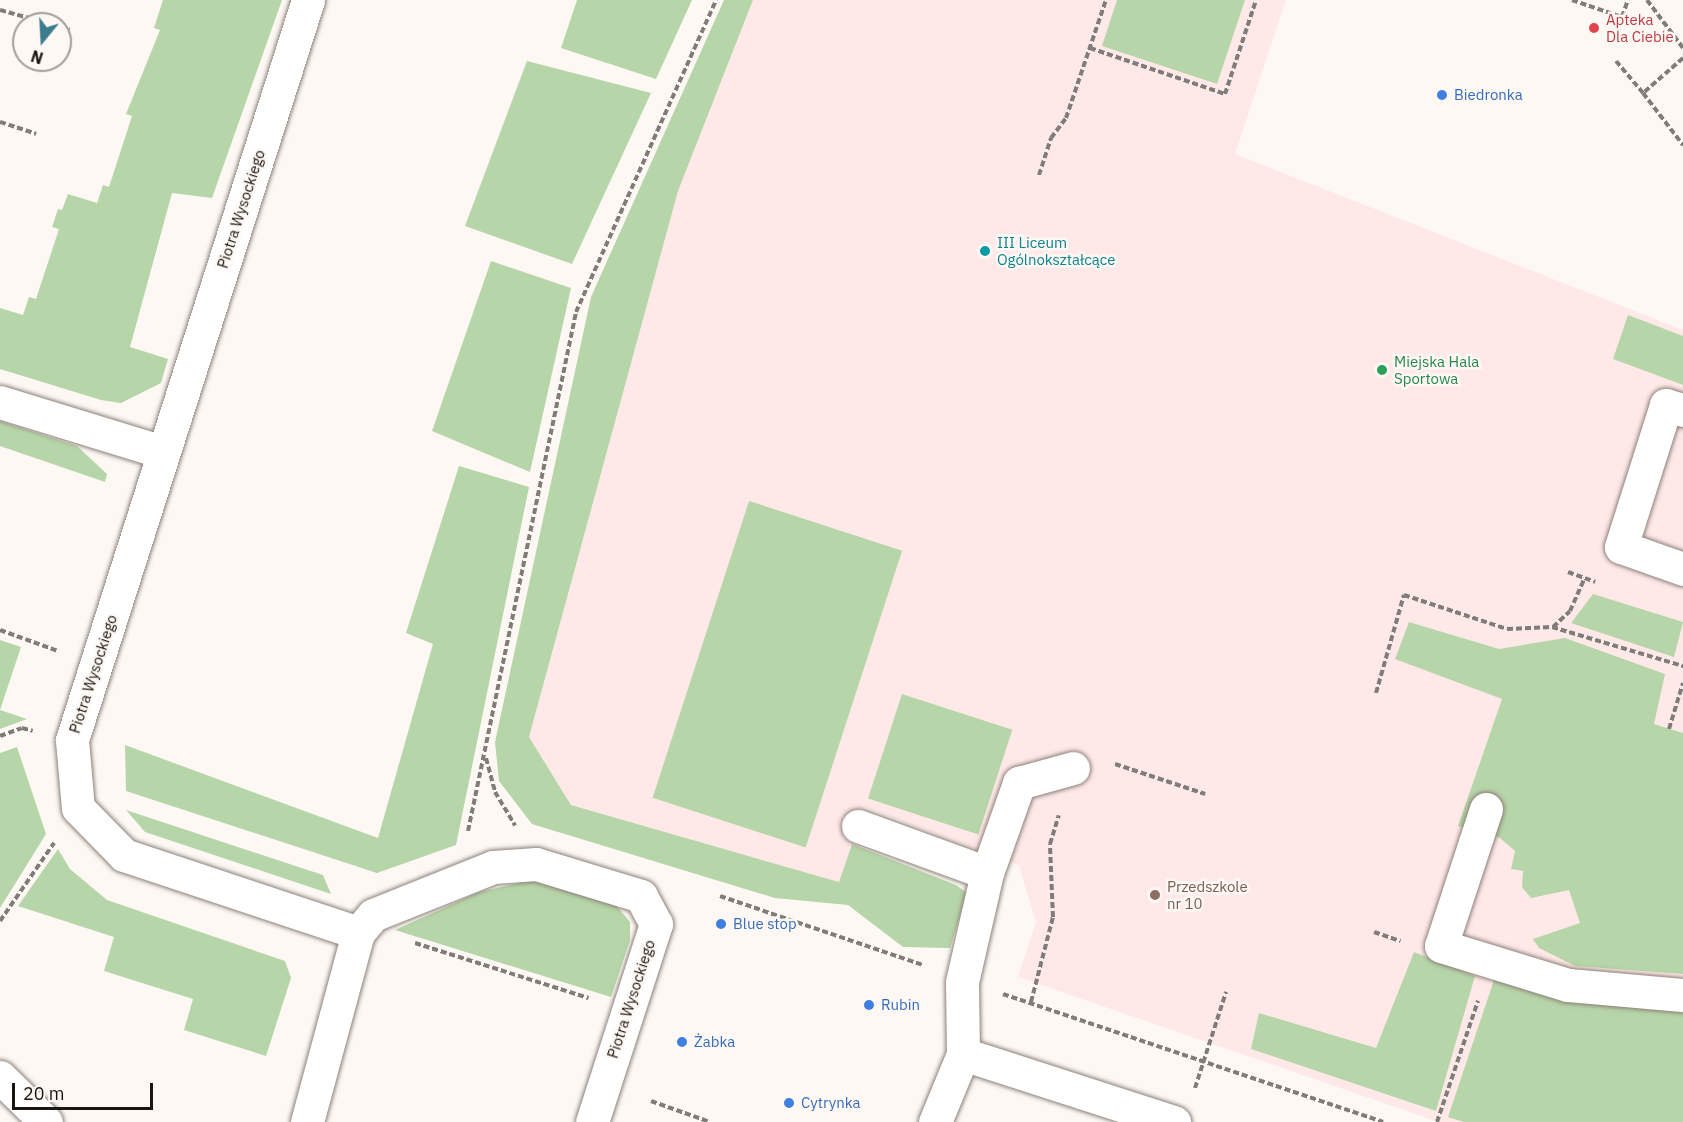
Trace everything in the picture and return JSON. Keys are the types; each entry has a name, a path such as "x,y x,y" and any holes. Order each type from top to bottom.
{"street":[{"name":"Piotra Wysockiego","path":"78,808 72,740 308,0"},
{"path":"0,402 163,452"},
{"path":"1683,410 1666,405 1621,547 1683,569"},
{"path":"934,1122 963,1054 962,982 987,873 1019,783 1073,768"},
{"path":"78,808 124,855 358,933 307,1122"},
{"path":"1486,809 1441,946 1491,964 1568,985 1683,995"},
{"path":"858,826 987,873"},
{"name":"Piotra Wysockiego","path":"358,933 373,915 493,867 536,864 641,896 656,924 626,1010 592,1122"},
{"path":"963,1054 1174,1122"},
{"path":"0,1077 46,1122"}],"path":[{"path":"466,841 576,312 716,0"},
{"path":"1039,175 1090,48 1106,0"},
{"path":"1090,48 1225,94 1256,0"},
{"path":"1572,0 1622,17 1628,0"},
{"path":"1647,0 1683,48"},
{"path":"1643,93 1683,58"},
{"path":"1616,61 1683,145"},
{"path":"0,122 36,134"},
{"path":"1552,627 1570,610 1585,578"},
{"path":"1376,693 1404,595 1507,629 1552,627 1683,666"},
{"path":"0,630 67,654"},
{"path":"1669,729 1683,683"},
{"path":"485,758 495,792 519,830"},
{"path":"1031,1002 1053,917 1050,844 1073,768 1108,762 1205,794"},
{"path":"0,921 78,808"},
{"path":"720,896 962,982 1031,1002 1203,1063 1383,1122"},
{"path":"0,915 6,913"},
{"path":"358,933 390,935 626,1010"},
{"path":"1437,1122 1491,964"},
{"path":"1203,1063 1226,992"},
{"path":"651,1101 710,1122"}],"shaded area":[{"path":"753,0 1286,0 1235,154 1683,330 1683,1122 1439,1122 1018,977 1036,922 1019,866 865,807 839,882 571,805 529,737 678,191"}],"green space":[{"path":"163,0 282,0 212,198 172,193 130,347 168,359 161,383 121,403 101,400 0,369 0,308 23,315 29,297 36,299 59,229 52,227 58,209 62,210 68,194 97,203 103,185 109,187 132,116 126,114 160,30 154,28"},
{"path":"577,0 692,0 656,79 561,48"},
{"path":"724,0 753,0 678,191 529,737 571,805 839,882 852,844 956,885 967,893 950,948 903,947 848,905 775,898 532,824 499,781 495,742 591,297"},
{"path":"1117,0 1245,0 1217,84 1102,46"},
{"path":"527,61 651,93 572,264 465,226"},
{"path":"491,261 571,288 530,472 432,431"},
{"path":"1628,315 1683,336 1683,385 1613,359"},
{"path":"0,421 77,446 107,474 105,482 0,446"},
{"path":"459,466 529,487 456,845 377,873 126,791 125,745 378,838 433,644 406,633"},
{"path":"749,501 902,551 806,847 653,798"},
{"path":"1593,594 1683,622 1674,657 1571,623"},
{"path":"1409,622 1499,649 1565,638 1665,674 1654,724 1683,733 1683,974 1575,966 1539,948 1533,939 1580,923 1569,890 1531,898 1522,887 1523,871 1511,869 1515,851 1500,838 1458,826 1502,699 1395,659"},
{"path":"0,640 21,647 0,710"},
{"path":"902,694 1012,730 978,834 868,799"},
{"path":"0,710 27,719 0,729"},
{"path":"17,747 46,834 0,908 0,753"},
{"path":"126,810 323,875 331,894 145,832"},
{"path":"58,849 70,869 107,900 285,961 291,978 266,1056 184,1030 193,999 104,971 114,937 18,906"},
{"path":"542,878 615,904 630,922 630,940 611,997 395,930 479,892"},
{"path":"1414,952 1475,976 1436,1111 1251,1049 1259,1013 1376,1048"},
{"path":"1494,980 1683,1010 1683,1122 1464,1122 1448,1117"}],"place":[{"name":"Apteka Dla Ciebie","path":"1594,28"},
{"name":"Biedronka","path":"1442,95"},
{"name":"III Liceum Ogólnokształcące","path":"985,251"},
{"name":"Miejska Hala Sportowa","path":"1382,370"},
{"name":"Przedszkole nr 10","path":"1155,895"},
{"name":"Blue stop","path":"721,924"},
{"name":"Rubin","path":"869,1005"},
{"name":"Żabka","path":"682,1042"},
{"name":"Cytrynka","path":"789,1103"}]}
